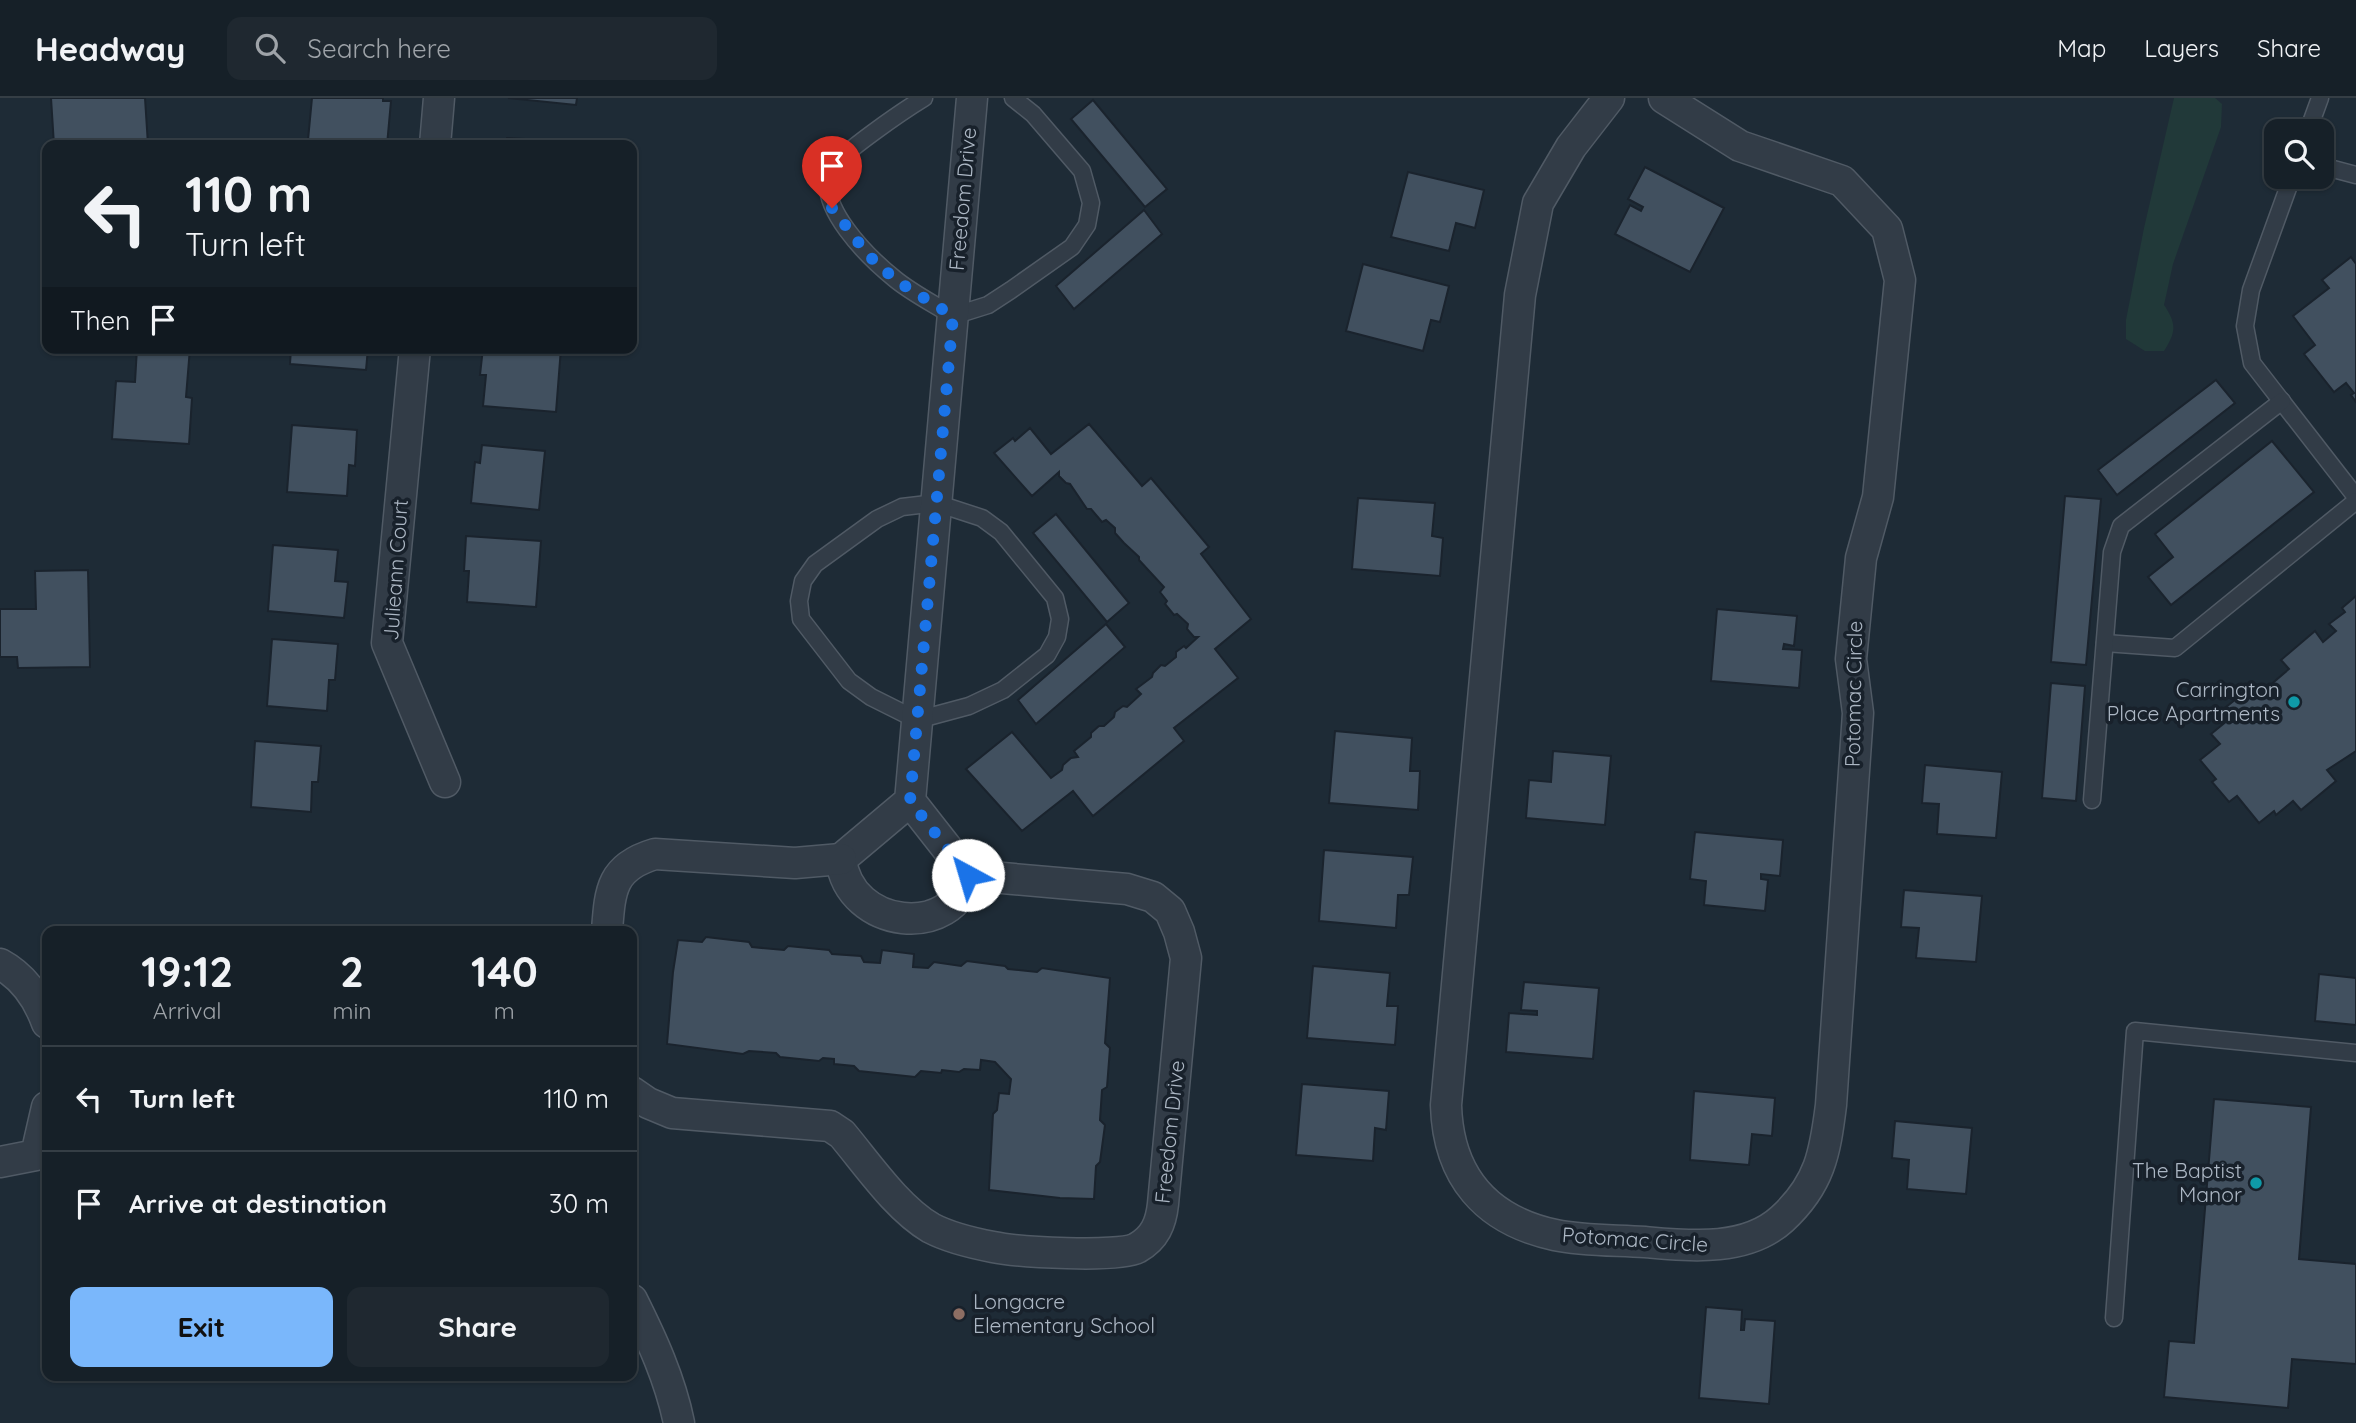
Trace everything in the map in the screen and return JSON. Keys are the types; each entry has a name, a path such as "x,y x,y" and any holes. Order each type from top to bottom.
{"street":[{"path":"435,140 439,98"},
{"name":"Freedom Drive","path":"910,801 972,98"},
{"name":"Potomac Circle","path":"1609,98 1571,147 1538,203 1520,295 1446,1105 1447,1130 1463,1176 1479,1197 1498,1213 1526,1228 1557,1236 1694,1246 1719,1245 1754,1235 1780,1221 1800,1200 1818,1173 1826,1147 1858,713 1851,659 1861,558 1878,497 1900,280 1886,229 1842,181 1740,146 1664,98"},
{"name":"Julieann Court","path":"414,354 387,643 445,782"},
{"path":"607,926 609,903 616,882 621,872 635,860 655,854 795,863 841,859 910,801 968,875 966,886 957,898 942,910 926,917 906,919 886,916 869,907 853,891 842,874 841,859"},
{"name":"Freedom Drive","path":"637,1095 672,1113 830,1126 842,1135 909,1212 932,1228 962,1241 996,1248 1103,1254 1136,1249 1153,1236 1161,1220 1186,958 1180,932 1170,911 1153,897 1127,888 968,875"},
{"path":"0,964 13,971 38,999 42,1010"},
{"path":"0,1162 42,1157"},
{"path":"637,1310 672,1391 679,1423"}],"lane":[{"path":"924,98 847,154 832,169 827,189 832,208 869,256 897,281 953,316 988,305 1011,290 1072,247 1087,225 1091,203 1082,171 1033,114 1013,98"},
{"path":"2312,119 2320,98"},
{"path":"2334,169 2356,175"},
{"path":"2105,643 2175,648 2356,499 2252,363 2245,326 2251,290 2288,189"},
{"path":"2092,800 2112,552 2121,526 2282,401"},
{"path":"936,503 982,518 1001,532 1055,598 1060,619 1058,637 1047,654 1003,690 969,706 917,720 849,681 801,619 799,601 803,581 815,564 877,519 902,507 936,503"},
{"path":"2113,1318 2136,1031 2356,1053"}],"green space":[{"path":"2174,98 2215,98 2222,104 2221,127 2173,264 2164,305 2173,323 2171,338 2164,351 2145,351 2126,339 2126,320"}],"building":[{"path":"51,98 145,98 148,140 54,140"},
{"path":"312,98 383,98 383,101 391,101 387,140 308,140"},
{"path":"508,98 577,98 576,105"},
{"path":"1093,100 1167,189 1145,207 1071,119"},
{"path":"507,138 540,140 507,140"},
{"path":"1645,167 1724,208 1690,272 1615,234 1630,205 1641,211 1643,207 1628,199"},
{"path":"1408,172 1484,190 1475,228 1456,223 1449,251 1391,237"},
{"path":"1144,210 1162,234 1074,309 1056,286"},
{"path":"2351,257 2356,264 2356,402 2351,395 2354,393 2346,383 2334,392 2304,354 2315,345 2293,316 2329,288 2322,280"},
{"path":"1363,264 1449,286 1440,322 1431,320 1423,351 1346,331"},
{"path":"137,354 190,354 186,397 192,398 189,444 112,439 116,381 135,382"},
{"path":"291,354 367,354 366,370 290,364"},
{"path":"482,354 561,354 556,412 483,406 486,375 480,375"},
{"path":"2216,380 2235,403 2117,495 2098,470"},
{"path":"1089,424 1142,486 1151,478 1209,547 1201,554 1251,619 1215,649 1238,678 1174,728 1184,741 1093,816 1073,791 1022,831 966,769 1012,732 1051,778 1062,770 1063,765 1071,758 1078,757 1074,751 1091,737 1091,733 1099,726 1104,726 1114,717 1115,712 1123,706 1127,707 1141,694 1136,689 1152,677 1161,665 1165,666 1176,657 1176,652 1184,646 1186,648 1198,637 1194,637 1187,629 1188,624 1177,614 1174,615 1165,604 1167,601 1160,592 1164,587 1115,533 1115,528 1106,520 1102,522 1091,509 1087,509 1070,484 1059,476 1059,472 1032,496 994,453 1013,438 1015,441 1030,428 1051,454"},
{"path":"292,425 357,430 355,466 349,465 347,496 287,492"},
{"path":"2272,441 2314,492 2171,605 2148,577 2173,557 2155,534"},
{"path":"482,445 545,451 539,510 471,503 475,462 480,463"},
{"path":"2065,496 2101,499 2086,665 2051,662"},
{"path":"1358,498 1435,503 1432,536 1443,538 1440,576 1352,569"},
{"path":"1056,514 1129,603 1107,622 1033,533"},
{"path":"466,536 541,541 536,607 467,602 469,571 464,571"},
{"path":"273,545 338,550 335,581 348,582 344,618 268,611"},
{"path":"88,570 90,667 18,668 17,657 0,657 0,609 36,609 35,571"},
{"name":"Carrington Place Apartments","path":"2356,596 2356,751 2327,770 2336,781 2301,810 2293,801 2276,815 2274,811 2259,823 2237,796 2229,802 2212,782 2216,779 2200,760 2220,744 2211,734 2228,720 2221,711 2255,684 2262,692 2289,669 2281,660 2315,631 2323,642 2336,631 2329,624 2345,612 2342,608"},
{"path":"1717,609 1797,616 1794,646 1784,644 1783,649 1802,650 1799,688 1711,681"},
{"path":"1106,624 1125,647 1036,724 1018,700"},
{"path":"272,639 338,644 335,680 329,680 327,711 267,706"},
{"path":"2051,683 2085,686 2076,801 2042,798"},
{"path":"1335,731 1412,738 1410,771 1420,771 1418,810 1329,803"},
{"path":"255,741 321,746 318,782 312,782 311,812 251,807"},
{"path":"1553,751 1611,756 1605,825 1526,818 1529,780 1551,782"},
{"path":"1925,765 2002,772 1996,838 1937,834 1939,804 1922,803"},
{"path":"1695,832 1783,840 1780,876 1761,874 1761,879 1768,880 1765,911 1704,905 1706,881 1690,879"},
{"path":"1324,850 1413,857 1409,895 1398,895 1396,928 1319,921"},
{"path":"1904,890 1982,896 1976,962 1916,958 1919,928 1901,927"},
{"path":"706,937 749,942 752,947 784,950 788,946 829,950 832,954 861,956 864,962 880,963 882,950 914,954 913,967 928,968 934,962 961,966 967,961 1005,966 1008,969 1037,972 1042,968 1110,978 1105,1043 1110,1048 1107,1087 1102,1090 1100,1120 1105,1125 1100,1162 1096,1166 1094,1199 989,1190 993,1114 997,1110 999,1093 1009,1094 1011,1079 995,1062 981,1060 980,1070 942,1070 941,1073 921,1071 915,1077 859,1071 854,1066 834,1064 834,1059 823,1058 819,1061 780,1057 776,1053 749,1051 743,1054 667,1044 678,940 702,942"},
{"path":"1313,966 1390,973 1387,1006 1398,1006 1395,1045 1307,1038"},
{"path":"2319,974 2356,978 2356,1025 2315,1021"},
{"path":"1524,982 1599,988 1593,1059 1506,1052 1509,1013 1537,1015 1537,1011 1521,1010"},
{"path":"1302,1084 1389,1091 1386,1130 1375,1128 1373,1161 1296,1155"},
{"path":"1694,1091 1775,1098 1772,1136 1752,1134 1749,1165 1690,1160"},
{"name":"The Baptist Manor","path":"2214,1099 2311,1107 2299,1259 2356,1264 2356,1364 2292,1359 2288,1408 2164,1397 2169,1341 2194,1343"},
{"path":"1895,1121 1972,1128 1966,1194 1907,1189 1909,1160 1892,1158"},
{"path":"1706,1307 1742,1310 1741,1330 1744,1330 1745,1319 1775,1321 1769,1404 1699,1398"}],"place":[{"name":"Carrington Place Apartments","path":"2294,702"},
{"name":"The Baptist Manor","path":"2256,1183"},
{"name":"Longacre Elementary School","path":"959,1314"}],"route":[{"path":"832,208 869,256 897,281 953,316 910,801 968,875"}]}
